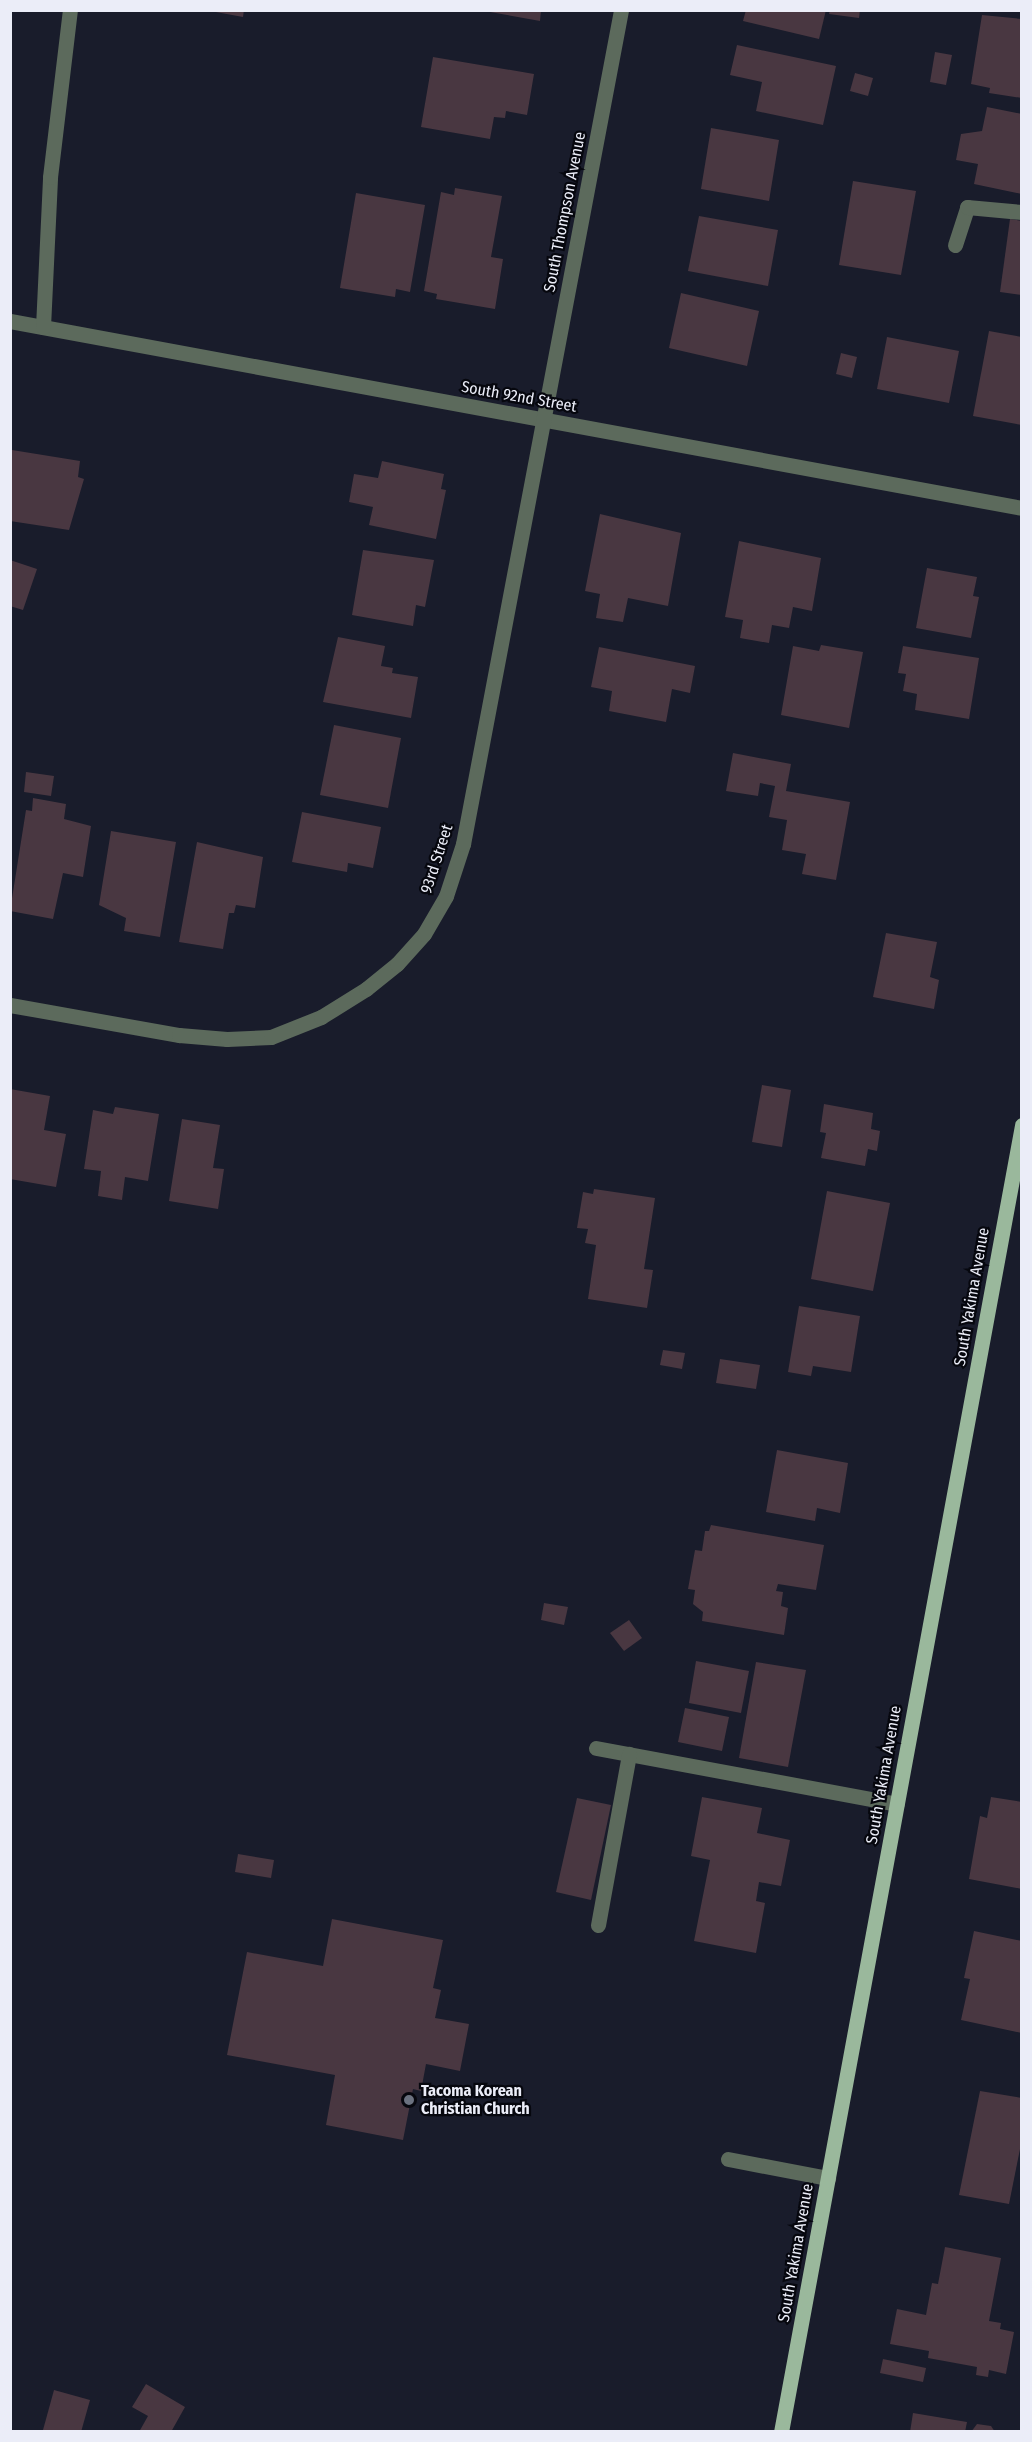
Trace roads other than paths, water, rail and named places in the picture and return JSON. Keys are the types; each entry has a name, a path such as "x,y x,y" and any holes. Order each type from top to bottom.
{"main road":[{"name":"South Yakima Avenue","path":"781,2432 1022,1125"}],"street":[{"path":"43,327 50,177 70,10"},
{"name":"South Thompson Avenue","path":"544,420 621,10"},
{"path":"955,245 967,207 1022,212"},
{"name":"South 92nd Street","path":"10,321 1022,508"},
{"name":"93rd Street","path":"10,1005 179,1035 227,1039 271,1037 321,1017 397,964 424,934 446,896 463,844 544,420"},
{"path":"596,1748 897,1804"},
{"path":"598,1925 629,1754"},
{"path":"728,2159 828,2178"}],"place":[{"name":"Tacoma Korean Christian Church","path":"409,2100"}]}
